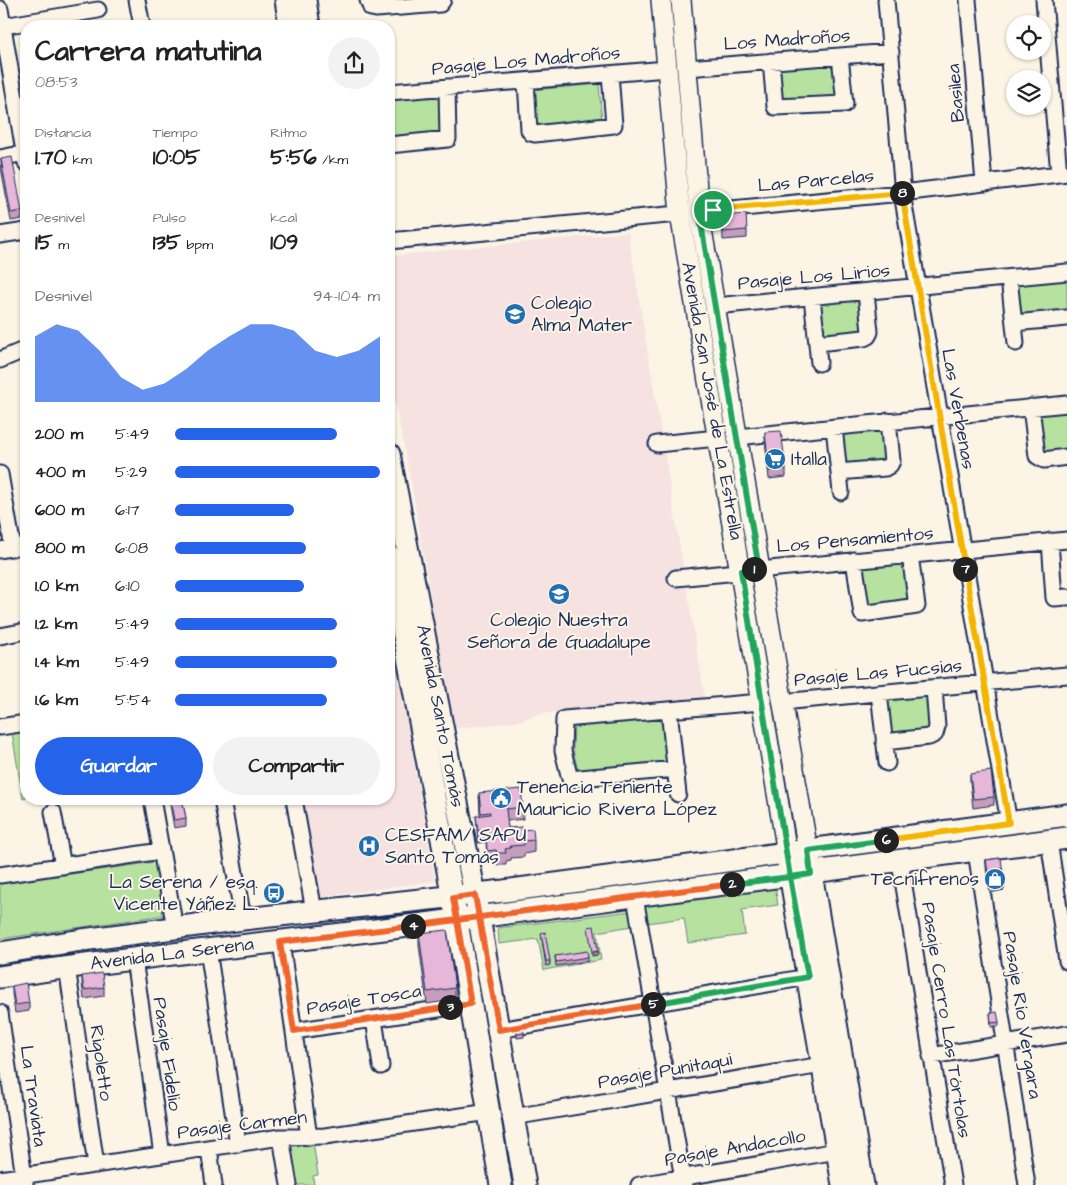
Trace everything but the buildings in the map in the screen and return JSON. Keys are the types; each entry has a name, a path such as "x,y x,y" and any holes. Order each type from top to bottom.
{"main road":[{"path":"286,0 289,20"},
{"path":"304,0 308,20"},
{"name":"Avenida Santo Tomás","path":"395,490 463,896 471,1004 501,1185"},
{"name":"Avenida Santo Tomás","path":"395,584 463,896"},
{"name":"Avenida La Serena","path":"0,953 82,940 243,919 463,896 1067,815"},
{"name":"Avenida La Serena","path":"0,977 134,958 280,942 636,897 1058,839"},
{"name":"Avenida San José de La Estrella","path":"797,852 863,1185"},
{"name":"Avenida San José de La Estrella","path":"801,875 808,977 843,1185"},
{"name":"Avenida Santo Tomás","path":"466,919 499,1030 525,1185"}],"street":[{"path":"137,0 141,20"},
{"path":"368,0 371,8 376,9 440,4 443,0"},
{"name":"Avenida San José de La Estrella","path":"661,0 680,214 727,437 750,570 782,702 797,852"},
{"name":"Avenida San José de La Estrella","path":"681,0 699,212 715,306 727,437"},
{"name":"Las Verbenas","path":"886,0 902,193 1009,823"},
{"name":"Basilea","path":"968,0 984,183"},
{"path":"1044,0 1063,174"},
{"path":"0,8 6,80 20,100"},
{"path":"39,20 98,10"},
{"path":"3,26 20,23"},
{"name":"Los Madroños","path":"687,68 891,52"},
{"path":"771,61 775,107 845,104 840,56"},
{"name":"Pasaje Los Madroños","path":"395,91 667,69"},
{"path":"526,81 529,130 535,134 614,125 610,74"},
{"path":"395,143 448,139 446,87"},
{"path":"0,158 20,158"},
{"name":"Las Parcelas","path":"395,240 902,193 1063,174"},
{"path":"0,235 20,232"},
{"name":"Pasaje Los Lirios","path":"715,306 1067,272"},
{"path":"1009,278 1016,343"},
{"path":"817,343 868,336 870,332 866,292"},
{"path":"812,297 819,363"},
{"path":"1014,323 1067,318"},
{"path":"0,360 20,352"},
{"path":"657,444 1067,404"},
{"path":"1031,407 1039,458 1044,460 1067,457"},
{"path":"839,472 885,468 890,465 892,462 888,422"},
{"path":"834,427 842,492"},
{"path":"0,474 13,547"},
{"name":"Los Pensamientos","path":"676,578 1067,540"},
{"path":"1050,541 1054,598 1067,597"},
{"path":"854,560 862,614 917,606 910,555"},
{"name":"Avenida San José de La Estrella","path":"750,570 761,702 797,852"},
{"path":"0,636 20,633"},
{"name":"Pasaje Las Fucsias","path":"782,702 1067,675"},
{"path":"884,742 930,737 935,734 937,727 934,688"},
{"path":"880,693 887,763"},
{"path":"676,769 570,779 563,751 564,719 761,702"},
{"path":"669,710 678,794"},
{"path":"0,727 20,724"},
{"path":"153,805 175,928"},
{"path":"223,805 243,919"},
{"path":"295,805 314,912"},
{"path":"53,812 63,866"},
{"path":"1058,839 1067,961"},
{"path":"0,875 162,851"},
{"name":"Pasaje Río Vergara","path":"976,851 1027,1185"},
{"name":"Pasaje Cerro Las Tórtolas","path":"900,862 952,1185"},
{"path":"636,897 684,1181"},
{"path":"280,942 309,1137"},
{"path":"208,950 238,1144"},
{"name":"Pasaje Fidelio","path":"134,958 162,1155"},
{"name":"Rigoletto","path":"67,967 96,1165"},
{"path":"499,1030 808,977"},
{"name":"Pasaje Tosca","path":"294,1031 471,1004"},
{"name":"La Traviata","path":"0,1013 25,1180"},
{"path":"374,1018 381,1066"},
{"path":"931,1056 1067,1034"},
{"name":"Pasaje Punitaqui","path":"513,1117 822,1065"},
{"name":"Pasaje Carmen","path":"0,1179 25,1180 96,1165 209,1148 282,1138 309,1137 489,1112"},
{"path":"282,1138 288,1185"},
{"path":"209,1148 214,1185"},
{"name":"Pasaje Andacollo","path":"639,1185 684,1181 837,1151"}],"shaded area":[{"path":"628,232 705,699 537,714 520,721 453,729 412,487 395,403 395,255"},
{"name":"CESFAM/ SAPU Santo Tomás","path":"395,654 435,881 318,897 301,805 395,805"}],"green space":[{"path":"833,58 842,99 781,100 781,67"},
{"path":"599,84 602,122 535,128 532,90"},
{"path":"441,96 444,131 395,135 395,100"},
{"path":"1067,279 1067,316 1020,315 1015,284"},
{"path":"858,297 863,302 863,336 821,335 820,300"},
{"path":"1067,409 1067,455 1044,457 1034,412"},
{"path":"881,425 889,461 842,466 839,434"},
{"path":"908,564 912,593 908,600 874,605 865,601 862,569"},
{"path":"928,694 933,729 892,738 885,698"},
{"path":"663,717 668,762 578,771 573,750 574,725"},
{"path":"20,732 20,781 12,733"},
{"path":"155,862 165,915 0,939 0,884"},
{"path":"775,886 778,905 742,910 745,935 688,943 684,918 647,923 645,904"},
{"path":"631,911 632,926 597,932 601,960 544,970 538,939 499,944 498,928"},
{"path":"313,1141 318,1175 313,1176 314,1185 293,1185 287,1144"}],"place":[{"name":"Colegio Alma Mater","path":"515,314"},
{"name":"Italla","path":"775,459"},
{"name":"Colegio Nuestra Señora de Guadalupe","path":"559,594"},
{"name":"Tenencia Teniente Mauricio Rivera López","path":"501,798"},
{"name":"CESFAM/ SAPU Santo Tomás","path":"369,846"},
{"name":"Tecnifrenos","path":"995,879"},
{"name":"La Serena / esq. Vicente Yáñez L.","path":"274,893"}],"route":[{"path":"713,210 699,212 759,569 741,571 761,702 784,830 790,877 479,917 457,920 471,1004 294,1031 280,942 457,920 453,898 475,895 477,907 479,917 499,1030 808,977 790,877 811,874 808,851 1009,823 902,193 713,210"}]}
